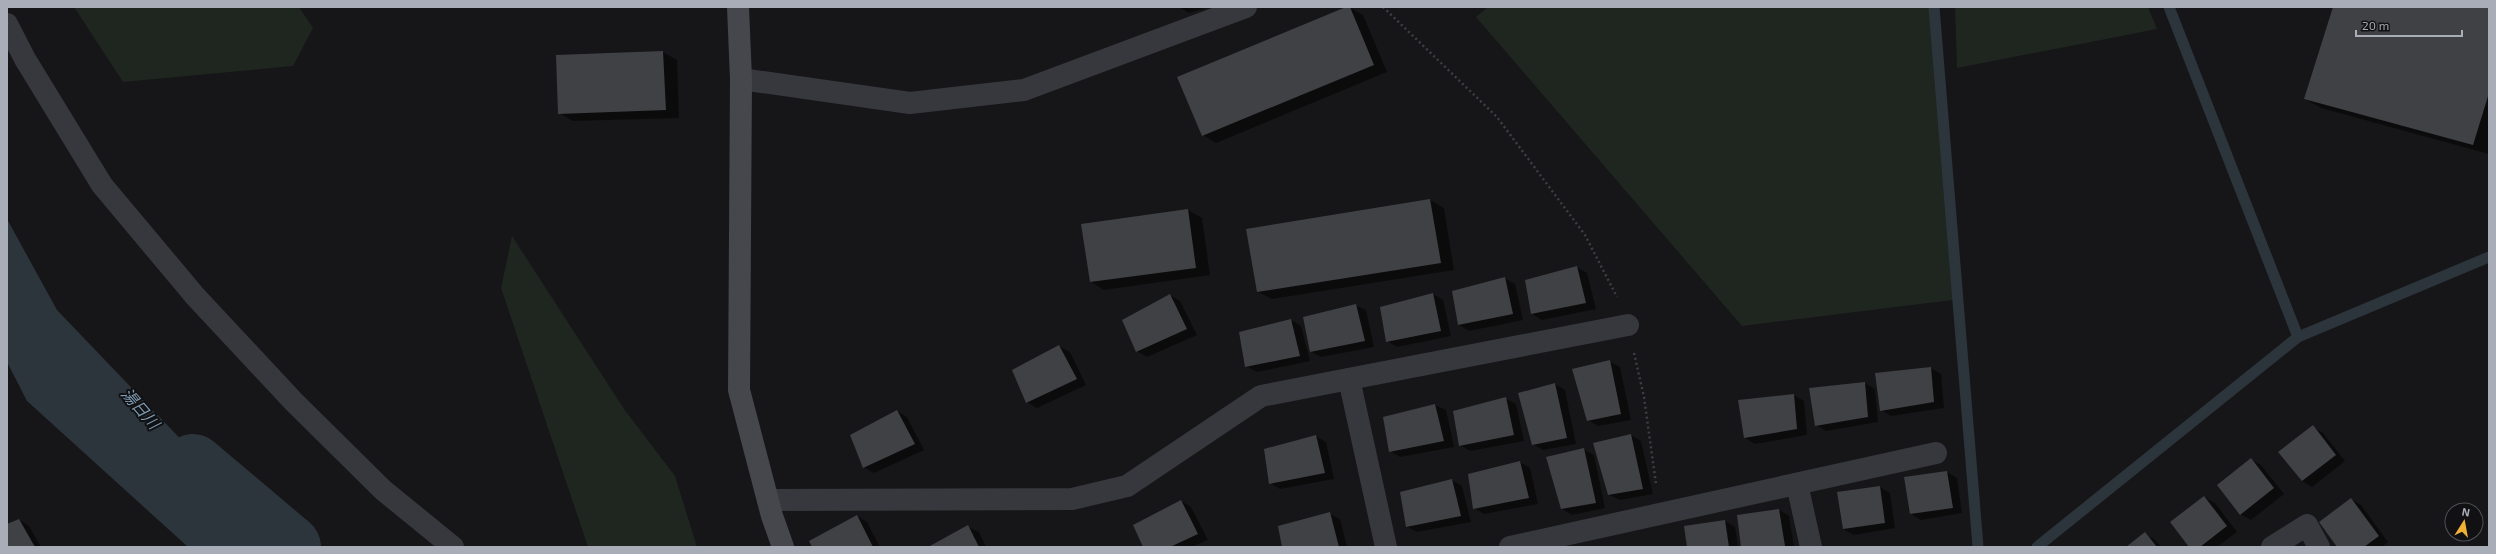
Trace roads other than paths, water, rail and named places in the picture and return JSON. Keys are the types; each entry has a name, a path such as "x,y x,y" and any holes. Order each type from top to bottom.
{"street":[{"path":"738,7 741,79 739,390 768,500 783,547"},
{"path":"741,79 910,103 1024,90 1246,7"},
{"path":"7,24 24,59 102,185 195,296 293,401 383,490 453,547"},
{"path":"768,500 1072,499 1127,486 1262,396 1628,325"},
{"path":"1349,379 1386,547"},
{"path":"1510,547 1936,453"},
{"path":"1797,484 1811,547"},
{"path":"2272,547 2308,525 2319,547"}],"water":[{"path":"7,219 57,310 284,547 188,547 27,401 7,362"}],"waterway":[{"path":"1934,7 1978,547"},
{"path":"2169,7 2298,337"},
{"path":"2037,547 2298,337 2489,257"},
{"name":"湯日川","path":"193,466 289,547"}]}
